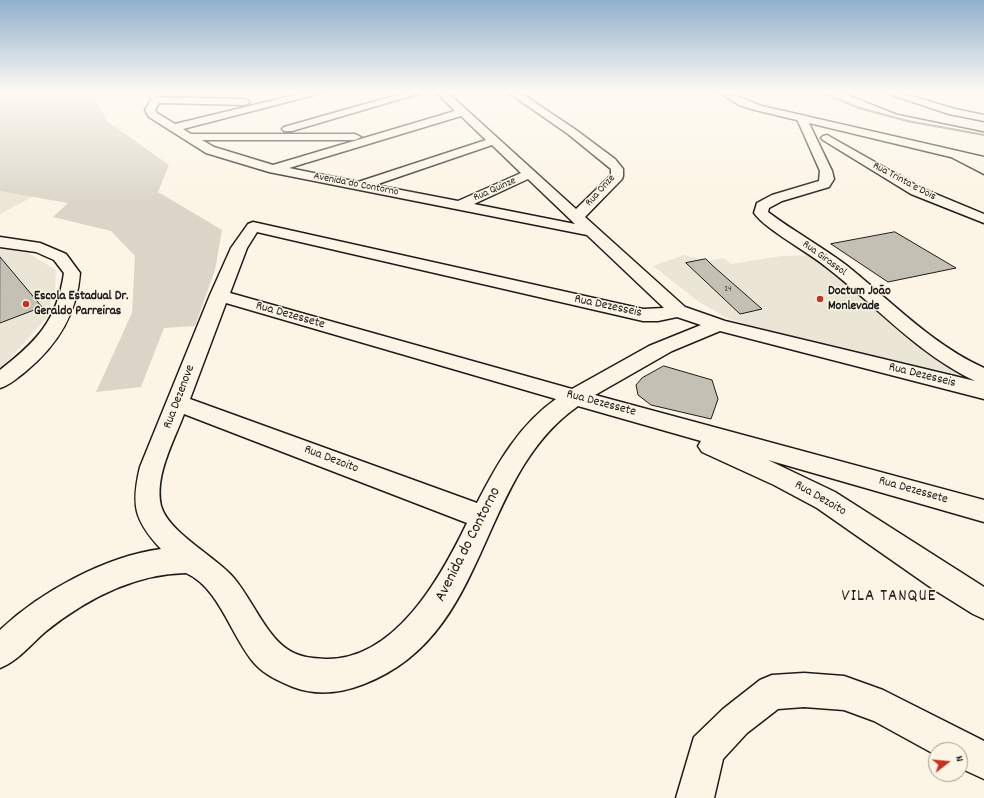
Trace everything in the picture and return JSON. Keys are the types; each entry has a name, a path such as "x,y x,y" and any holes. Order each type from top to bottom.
{"street":[{"name":"Avenida do Contorno","path":"176,130 210,150 274,169 594,232"},
{"path":"265,136 285,130"},
{"path":"274,169 400,130"},
{"path":"481,130 594,232 678,311 672,343"},
{"name":"Rua Onze","path":"569,130 611,162 617,170 617,176 577,217"},
{"name":"Rua Trinta e Dois","path":"822,130 916,191 984,219"},
{"name":"Rua Girassol","path":"822,130 827,179 824,184 777,198 762,206 761,213 840,269 930,347 952,362 984,378"},
{"path":"824,130 877,136 984,161"},
{"path":"188,137 265,136 374,138"},
{"path":"360,185 493,141"},
{"path":"957,155 984,170"},
{"name":"Rua Quinze","path":"461,205 529,174"},
{"path":"944,203 966,207 984,207"},
{"name":"Rua Dezenove","path":"191,560 161,530 150,513 147,498 152,467 179,403 219,295 239,248 253,228"},
{"name":"Rua Dezesseis","path":"253,228 643,315 658,315 678,311 719,325 984,391"},
{"path":"0,242 40,248 60,257 72,273 71,289 63,313 46,341 0,381"},
{"name":"Rua Dezessete","path":"219,295 574,397 984,511"},
{"name":"Avenida do Contorno","path":"191,560 218,580 245,619 259,644 274,661 305,675 341,675 375,664 406,642 432,614 452,584 483,517 518,451 540,425 574,397 672,343 719,325"},
{"name":"Rua Dezoito","path":"179,403 483,517"},
{"name":"Rua Dezoito","path":"643,415 785,479 826,500 955,588 984,604"},
{"path":"0,652 40,618 74,593 109,578 143,566 166,561 191,560"},
{"path":"695,798 707,750 734,721 772,692 804,690 844,693 883,707 984,761"}],"shaded area":[{"path":"0,130 120,130 169,165 158,192 222,230 215,270 195,326 164,328 141,387 96,392 132,313 135,256 111,231 53,217 68,203 0,191"},
{"path":"0,191 34,196 0,214"},
{"name":"Escola Estadual Dr. Geraldo Parreiras","path":"0,249 28,253 56,270 55,290 47,317 0,370"},
{"name":"Doctum João Monlevade","path":"684,255 708,261 724,258 731,264 782,256 813,255 984,385 944,376 862,353 828,347 729,319 699,302 653,266"}],"building":[{"path":"895,232 956,268 888,282 831,244"},
{"path":"0,257 42,307 0,323"},
{"path":"706,259 762,309 740,314 686,263"},
{"path":"664,366 712,380 718,399 711,419 651,405 638,395 636,385 642,378"}],"waterway":[{"path":"958,130 984,135"}],"railway":[{"path":"975,130 984,132"}],"place":[{"name":"Doctum João Monlevade","path":"820,299"},
{"name":"Escola Estadual Dr. Geraldo Parreiras","path":"26,304"}],"district":[{"name":"VILA TANQUE","path":"889,598"}]}
